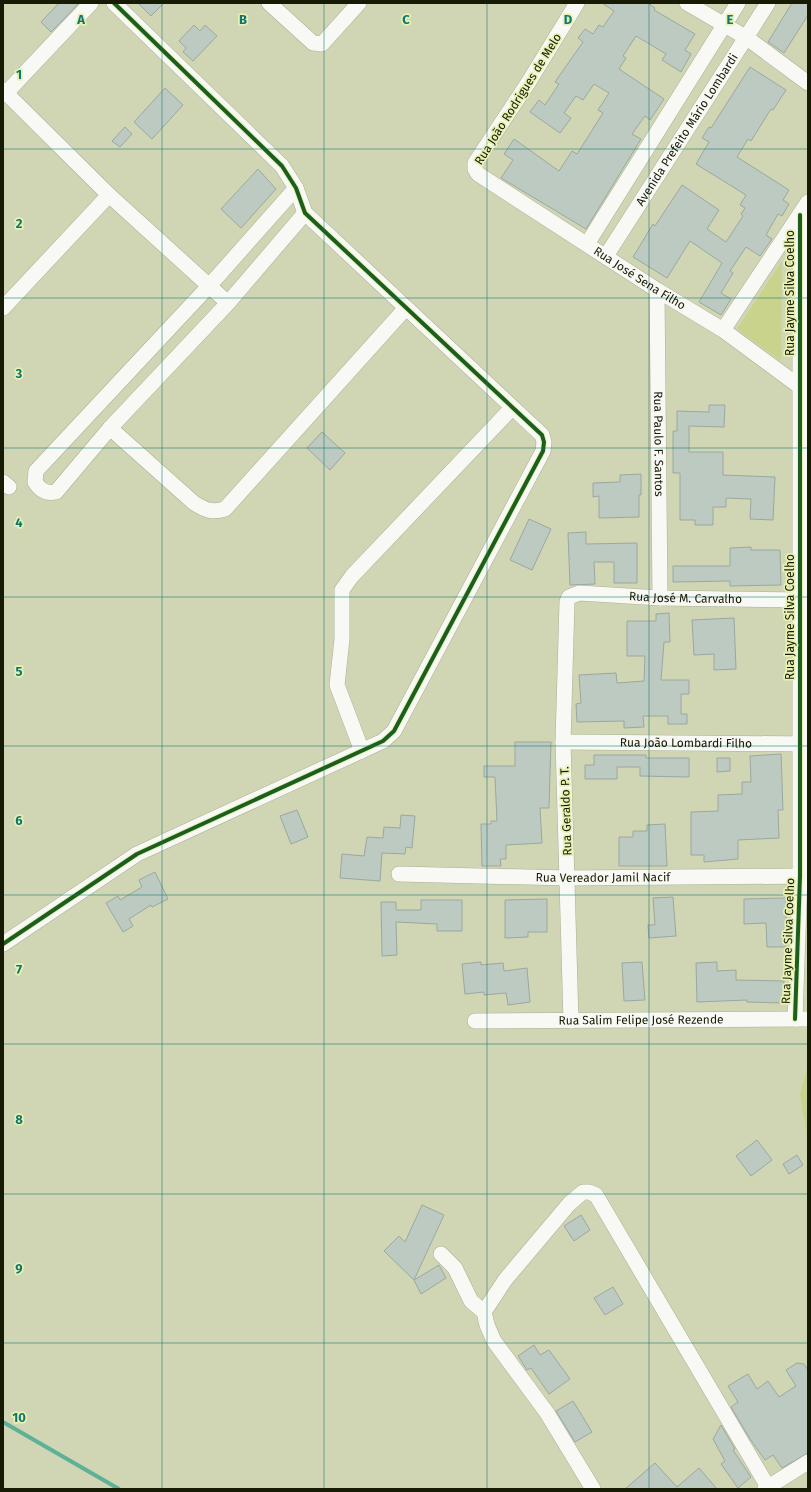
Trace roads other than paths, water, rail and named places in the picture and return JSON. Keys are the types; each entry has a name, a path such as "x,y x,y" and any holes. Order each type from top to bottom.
{"street":[{"path":"91,3 5,91 109,195 228,303"},
{"path":"3,944 137,854 383,741 394,731 543,451 544,442 542,435 405,309 305,213 296,188 282,166 114,3"},
{"path":"269,3 313,42 322,44 359,3"},
{"name":"Rua João Rodrigues de Melo","path":"478,174 475,169 475,163 528,84 577,3"},
{"path":"687,3 747,38 808,83"},
{"name":"Avenida Prefeito Mário Lombardi","path":"587,244 738,3"},
{"name":"Avenida Prefeito Mário Lombardi","path":"606,256 768,3"},
{"name":"Rua José Sena Filho","path":"478,174 657,290 723,330 799,386"},
{"path":"296,188 209,286 36,471 35,482 38,487 43,491 51,493 56,492 110,428 228,303 305,213"},
{"path":"3,308 109,195"},
{"path":"723,330 808,202"},
{"name":"Rua Jayme Silva Coelho","path":"800,215 799,386 804,460 804,876 802,1019"},
{"name":"Rua Paulo F. Santos","path":"657,290 660,598"},
{"path":"110,428 194,503 206,510 215,512 225,509 405,309"},
{"path":"362,751 337,685 342,639 342,590 352,576 512,408"},
{"name":"Rua José M. Carvalho","path":"567,602 569,597 579,593 660,598 804,601"},
{"name":"Rua Geraldo P. T.","path":"567,602 563,742 571,1021"},
{"name":"Rua João Lombardi Filho","path":"563,742 804,744"},
{"name":"Rua Vereador Jamil Nacif","path":"399,874 568,878 804,876"},
{"name":"Rua Salim Felipe José Rezende","path":"475,1021 802,1019"},
{"path":"484,1312 505,1280 569,1204 583,1192 589,1192 596,1195 766,1488 808,1462"},
{"path":"441,1254 455,1268 471,1300 484,1312 487,1325 494,1341 547,1413 593,1489"}],"waterway":[{"path":"3,1422 119,1489"}]}
